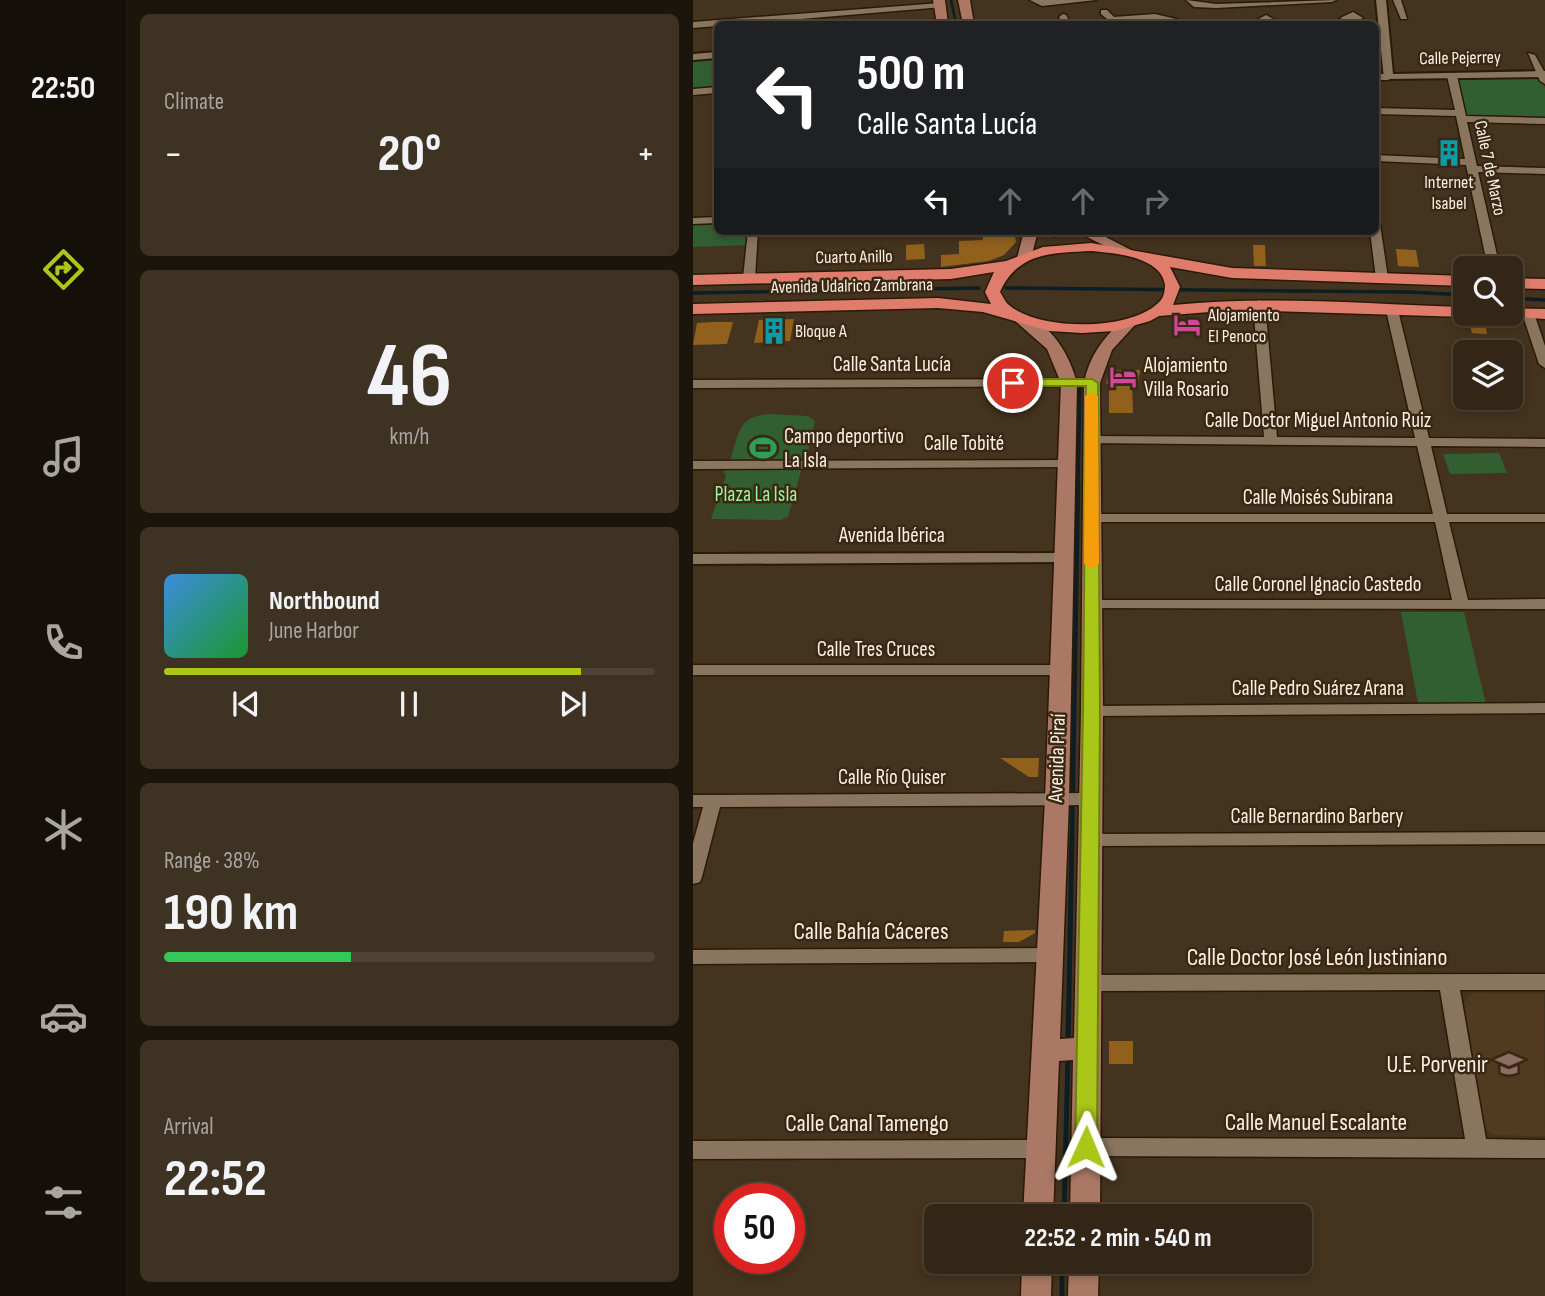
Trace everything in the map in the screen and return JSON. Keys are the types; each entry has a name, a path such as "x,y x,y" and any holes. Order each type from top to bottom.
{"highway":[{"name":"Cuarto Anillo","path":"693,280 975,272 1073,247 1126,251 1145,258"},
{"path":"1145,258 1232,273 1453,281"},
{"path":"1145,258 1157,264 1171,278 1174,289 1165,305 1259,304 1453,312"},
{"path":"1016,317 995,298 993,289 996,279 1019,260"},
{"path":"1523,283 1545,284"},
{"name":"Avenida Udalrico Zambrana","path":"710,313 938,303 983,307 1040,326 1072,330 1127,325 1165,305"}],"main road":[{"path":"964,0 968,21"},
{"path":"939,2 942,21"},
{"path":"1019,260 1029,235"},
{"path":"1091,235 1126,251"},
{"name":"Avenida Piraí","path":"1016,317 1055,347 1080,383 1091,440 1092,711 1088,983 1084,1049 1085,1204"},
{"name":"Avenida Piraí","path":"1039,1204 1049,1049 1049,955 1059,799 1067,464 1080,383 1103,348 1127,325"},
{"path":"1049,1049 1084,1049"},
{"path":"1036,1296 1037,1274"},
{"path":"1083,1296 1084,1274"}],"street":[{"path":"1034,0 1042,4 1092,0"},
{"path":"1190,0 1197,5 1216,6 1332,0"},
{"path":"1381,0 1382,77"},
{"path":"1397,0 1404,18"},
{"path":"728,21 814,11 939,2"},
{"path":"1166,8 1164,12 1169,13 1173,21"},
{"path":"1104,12 1112,20 1155,17 1170,21"},
{"path":"693,25 714,23"},
{"path":"693,56 714,55"},
{"path":"1531,55 1544,76"},
{"name":"Calle 7 de Marzo","path":"1452,76 1491,256"},
{"name":"Calle Pejerrey","path":"1382,77 1544,76"},
{"path":"693,92 714,90"},
{"path":"1379,111 1545,121"},
{"path":"1379,158 1545,171"},
{"path":"693,221 714,220"},
{"path":"749,278 753,235"},
{"path":"1376,235 1381,278"},
{"path":"1259,304 1271,439"},
{"path":"1392,310 1461,604"},
{"path":"1537,314 1545,364"},
{"name":"Calle Santa Lucía","path":"693,384 903,379 1080,383"},
{"name":"Calle Doctor Miguel Antonio Ruiz","path":"1091,440 1271,439 1545,443"},
{"name":"Calle Tobité","path":"693,465 1067,464"},
{"name":"Calle Moisés Subirana","path":"1091,518 1545,518"},
{"name":"Avenida Ibérica","path":"693,559 1090,557"},
{"name":"Calle Coronel Ignacio Castedo","path":"1091,605 1545,604"},
{"name":"Calle Tres Cruces","path":"693,670 1060,670"},
{"name":"Calle Pedro Suárez Arana","path":"1092,711 1545,708"},
{"name":"Calle Río Quiser","path":"693,801 1089,799"},
{"path":"693,877 713,801"},
{"name":"Calle Bernardino Barbery","path":"1090,840 1545,838"},
{"name":"Calle Bahía Cáceres","path":"693,957 1049,955"},
{"name":"Calle Doctor José León Justiniano","path":"1088,983 1545,982"},
{"path":"1449,983 1477,1149"},
{"name":"Calle Manuel Escalante","path":"1086,1147 1545,1149"},
{"name":"Calle Canal Tamengo","path":"693,1150 1041,1149"}],"shaded area":[{"name":"U.E. Porvenir","path":"1473,993 1544,994 1545,1136 1493,1135 1483,1126 1464,1002"}],"green space":[{"path":"714,57 714,87 693,89 693,59"},
{"path":"1458,78 1541,78 1545,88 1545,119 1466,115"},
{"path":"714,222 714,235 750,235 749,245 693,247 693,223"},
{"path":"761,415 808,416 815,421 806,461 730,461 738,433 746,422"},
{"path":"1499,453 1507,473 1450,474 1443,454"},
{"name":"Plaza La Isla","path":"730,467 802,468 788,517 781,520 711,519 726,475 723,472"},
{"path":"1401,612 1464,612 1486,704 1418,703"}],"building":[{"path":"982,235 1015,235 1016,242 1004,255 989,261 941,267 941,255 959,254 959,241 983,240"},
{"path":"924,244 925,259 906,260 906,245"},
{"path":"1253,245 1265,245 1266,266 1254,266"},
{"path":"1396,249 1416,250 1419,267 1398,266"},
{"name":"Bloque A","path":"794,319 790,341 754,343 759,320"},
{"path":"733,322 727,344 693,345 697,323"},
{"path":"1470,326 1486,326 1487,334 1472,333"},
{"path":"1110,370 1140,370 1138,384 1132,384 1133,413 1109,413 1109,384 1106,384"},
{"path":"1000,758 1039,758 1038,777 1029,777"},
{"path":"1035,930 1035,933 1019,942 1003,942 1004,931"},
{"path":"1109,1041 1133,1041 1133,1064 1109,1064"}],"waterway":[{"path":"951,0 955,21"},
{"path":"693,293 979,288"},
{"path":"1006,288 1453,294"},
{"path":"1523,299 1545,300"},
{"path":"1078,485 1080,381"},
{"path":"1072,839 1078,483"},
{"path":"1068,1044 1072,837"},
{"path":"1064,1204 1068,1056"},
{"path":"1062,1274 1062,1296"}],"slow traffic":[{"path":"1091,564 1092,396"}],"place":[{"name":"Internet Isabel","path":"1449,153"},
{"name":"Alojamiento El Penoco","path":"1187,325"},
{"name":"Bloque A","path":"774,331"},
{"name":"Alojamiento Villa Rosario","path":"1123,377"},
{"name":"Campo deportivo La Isla","path":"763,448"},
{"name":"U.E. Porvenir","path":"1509,1064"}],"route":[{"path":"1013,383 1092,383 1092,711 1086,1147"}]}
